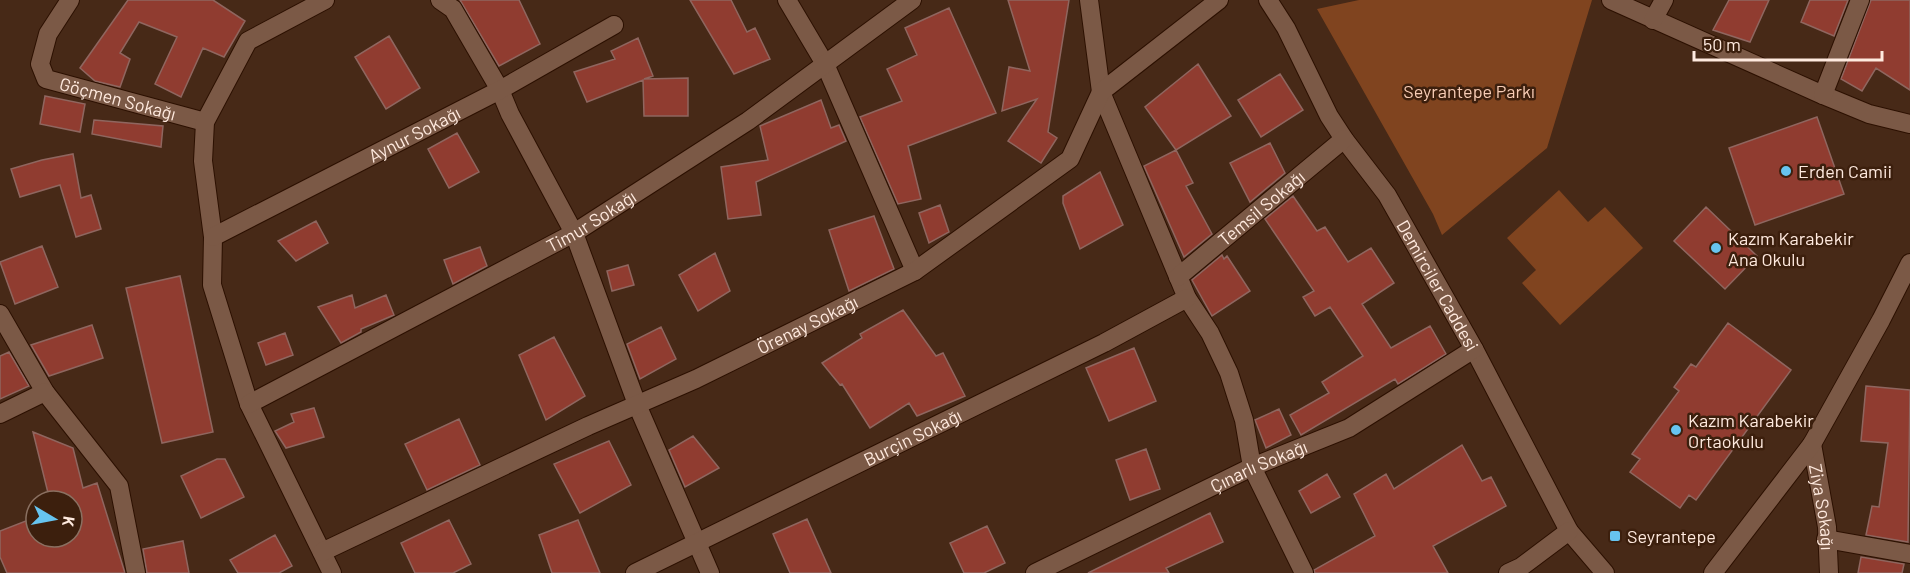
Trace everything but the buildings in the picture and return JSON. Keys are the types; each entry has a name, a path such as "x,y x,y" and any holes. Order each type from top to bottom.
{"street":[{"name":"Göçmen Sokağı","path":"70,0 48,34 40,64 46,79 205,122"},
{"path":"325,0 248,41 205,122 203,160 213,237 212,285 249,404 332,573"},
{"path":"440,0 453,9 500,90 510,114 574,233 638,406 710,573"},
{"path":"788,0 825,64 915,271"},
{"name":"Timur Sokağı","path":"249,404 574,233 748,121 912,0"},
{"path":"1089,0 1101,92 1187,298 1210,333 1229,373 1244,420 1252,467 1304,573"},
{"name":"Örenay Sokağı","path":"322,552 588,426 638,406 915,271 1070,159 1101,92 1219,0"},
{"path":"1611,0 1823,96 1869,114 1910,124"},
{"path":"1653,20 1664,0"},
{"path":"1823,96 1860,0"},
{"name":"Demirciler Caddesi","path":"1274,1 1344,139 1387,195 1474,349 1569,531 1605,573"},
{"name":"Aynur Sokağı","path":"213,237 500,90 614,25"},
{"name":"Temsil Sokağı","path":"1178,277 1344,139"},
{"path":"1713,573 1812,444 1910,263"},
{"name":"Burçin Sokağı","path":"635,573 1104,343 1187,298"},
{"path":"0,314 45,392 119,486 136,573"},
{"name":"Çınarlı Sokağı","path":"1035,573 1252,467 1349,428 1474,349"},
{"path":"0,414 45,392"},
{"name":"Ziya Sokağı","path":"1812,444 1827,527 1829,573"},
{"path":"1508,573 1521,567 1569,531"},
{"path":"1826,539 1910,554"}],"green space":[{"name":"Seyrantepe Parkı","path":"1359,0 1592,0 1547,148 1442,235 1433,214 1317,9"},
{"path":"1559,190 1588,222 1605,207 1643,248 1560,325 1522,283 1536,270 1507,238"}],"place":[{"name":"Erden Camii","path":"1786,171"},
{"name":"Kazım Karabekir Ana Okulu","path":"1716,248"},
{"name":"Kazım Karabekir Ortaokulu","path":"1676,430"},
{"name":"Seyrantepe","path":"1615,536"}]}
